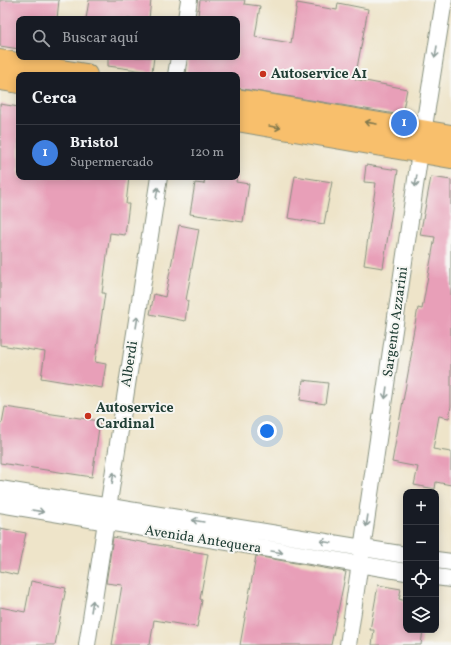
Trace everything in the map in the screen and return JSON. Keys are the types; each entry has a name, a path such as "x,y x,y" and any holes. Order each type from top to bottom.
{"main road":[{"path":"0,61 68,72"},
{"path":"0,79 16,82"},
{"path":"240,101 422,142 451,157"},
{"path":"240,120 422,142 451,136"}],"street":[{"path":"186,16 189,0"},
{"name":"Sargento Azzarini","path":"348,645 444,0"},
{"path":"176,72 178,60"},
{"name":"Alberdi","path":"86,645 159,180"},
{"name":"Avenida Antequera","path":"0,489 403,555"},
{"name":"Avenida Antequera","path":"0,504 360,566 403,572"},
{"path":"439,560 451,562"},
{"path":"439,577 451,579"}],"building":[{"path":"0,0 59,0 57,16 16,16 16,49 0,46"},
{"path":"89,0 151,0 149,16 86,16"},
{"path":"200,0 245,0 244,4 260,6 255,37 291,43 297,3 337,10 338,3 368,9 355,79 407,89 402,115 240,88 240,72 186,72 188,60 240,60 240,16 198,15"},
{"path":"108,60 154,60 152,72 108,66"},
{"path":"0,104 16,107 16,180 129,180 126,204 129,204 125,235 110,233 102,293 105,293 95,362 106,364 102,388 41,378 45,352 0,345"},
{"path":"366,165 398,170 383,268 364,265 376,183 364,182"},
{"path":"295,176 332,182 324,224 288,218"},
{"path":"431,177 451,180 451,406 449,418 439,416 433,449 451,452 451,485 436,482 435,489 414,485 418,467 392,462 412,351 410,350 418,308 422,309 435,237 420,235"},
{"path":"205,180 236,180 236,182 249,184 243,222 190,214 195,183 204,184"},
{"path":"179,225 199,229 186,300 188,301 185,321 150,314 154,294 165,297"},
{"path":"303,380 328,383 325,404 300,400"},
{"path":"5,407 100,421 92,477 0,463 0,423 2,423"},
{"path":"0,528 26,533 17,575 0,571"},
{"path":"113,537 208,554 200,599 202,600 197,627 154,620 150,645 112,645 122,585 106,583"},
{"path":"256,556 346,572 331,645 240,645"},
{"path":"31,581 66,588 55,645 0,645 0,607 25,612"},
{"path":"378,585 401,589 399,599 403,600 403,633 423,633 421,645 372,645 374,630 370,630"}],"place":[{"name":"Autoservice A1","path":"263,74"},
{"name":"Bristol","path":"404,123"},
{"name":"Autoservice Cardinal","path":"88,416"}]}
